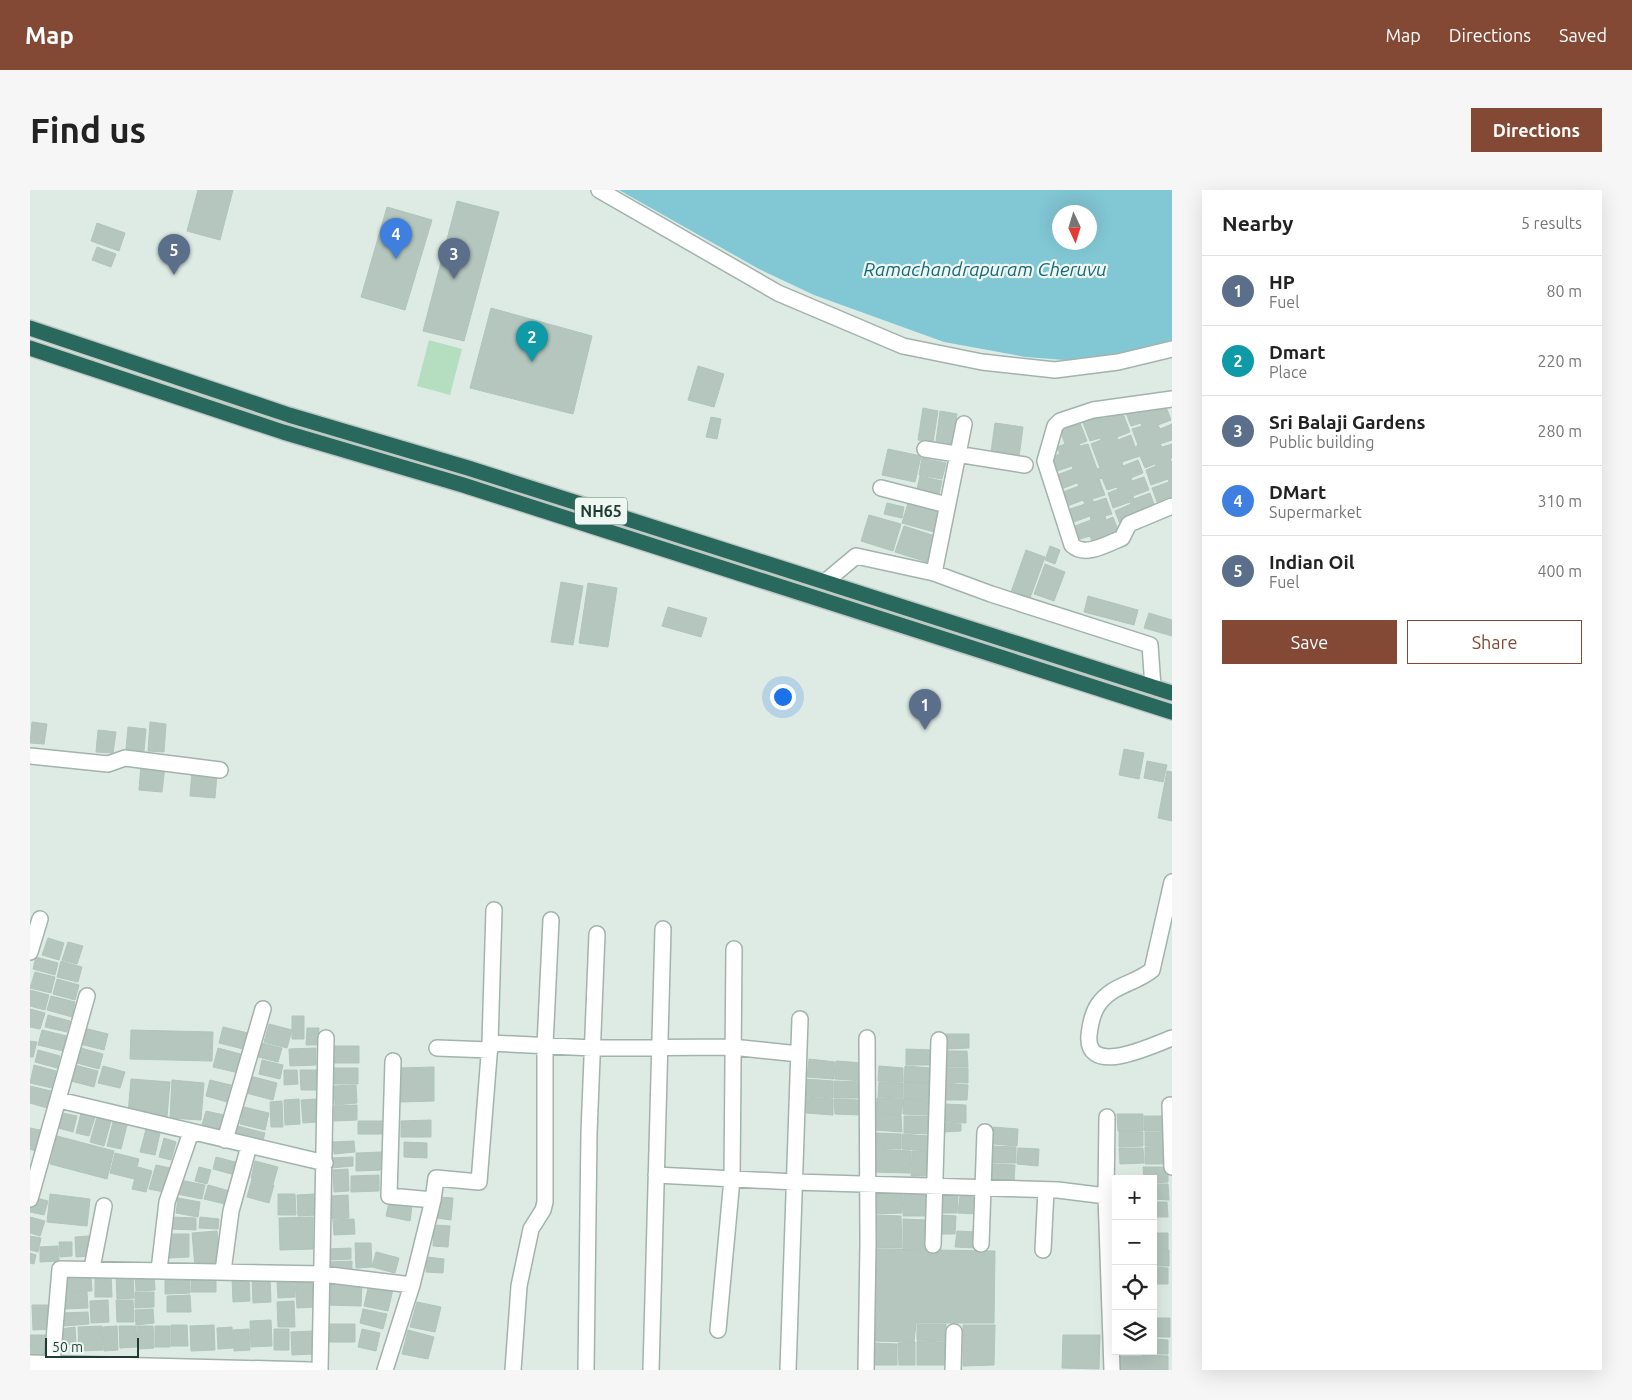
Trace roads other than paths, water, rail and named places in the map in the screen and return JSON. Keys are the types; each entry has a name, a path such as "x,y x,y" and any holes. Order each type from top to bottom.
{"highway":[{"name":"NH65","path":"30,328 289,415 477,471 1172,693"},
{"name":"NH65","path":"30,348 283,432 463,485 1172,712"}],"street":[{"path":"599,190 778,293 903,346 982,362 1055,370 1118,362 1172,349"},
{"path":"1172,400 1093,410 1060,421 1053,430 1045,461 1072,545 1077,549 1092,549 1122,538 1129,524 1172,506"},
{"path":"934,573 964,424"},
{"path":"925,448 1025,464"},
{"path":"881,488 947,504"},
{"path":"825,582 856,556 934,573 991,594 1150,645 1152,687"},
{"path":"30,756 108,764 125,758 220,770"},
{"path":"1172,882 1152,970 1145,976 1115,988 1098,1005 1093,1015 1088,1041 1092,1050 1099,1054 1109,1058 1119,1058 1172,1038"},
{"path":"386,1370 412,1284 433,1200 436,1178 479,1182 490,1046 494,910"},
{"path":"30,952 40,919"},
{"path":"514,1370 519,1286 531,1229 546,1202 545,1045 550,920"},
{"path":"651,1370 662,929"},
{"path":"586,1370 597,934"},
{"path":"718,1330 732,1179 734,948"},
{"path":"30,1199 34,1169 59,1100 87,996"},
{"path":"225,1140 263,1008"},
{"path":"788,1370 800,1019"},
{"path":"320,1370 326,1038"},
{"path":"866,1370 867,1038"},
{"path":"933,1244 939,1040"},
{"path":"437,1048 545,1045 593,1048 732,1047 799,1054"},
{"path":"393,1061 389,1196 433,1200"},
{"path":"59,1100 325,1163"},
{"path":"1170,1105 1172,1167"},
{"path":"1107,1117 1106,1196 1112,1370"},
{"path":"159,1270 167,1202 191,1132"},
{"path":"981,1244 985,1132"},
{"path":"223,1272 231,1211 250,1146"},
{"path":"656,1175 868,1185 1046,1190 1106,1196"},
{"path":"1044,1250 1046,1190"},
{"path":"92,1268 104,1206"},
{"path":"310,1370 109,1368 42,1365 60,1269 92,1268 322,1274 412,1284"},
{"path":"953,1370 954,1332"}],"water":[{"name":"Ramachandrapuram Cheruvu","path":"619,190 1172,190 1172,340 1104,357 1064,360 1026,357 944,342 814,295 759,269"}],"place":[{"name":"DMart","path":"396,259"},
{"name":"Indian Oil","path":"174,275"},
{"name":"Sri Balaji Gardens","path":"454,279"},
{"name":"Dmart","path":"532,362"},
{"name":"HP","path":"925,730"}]}
